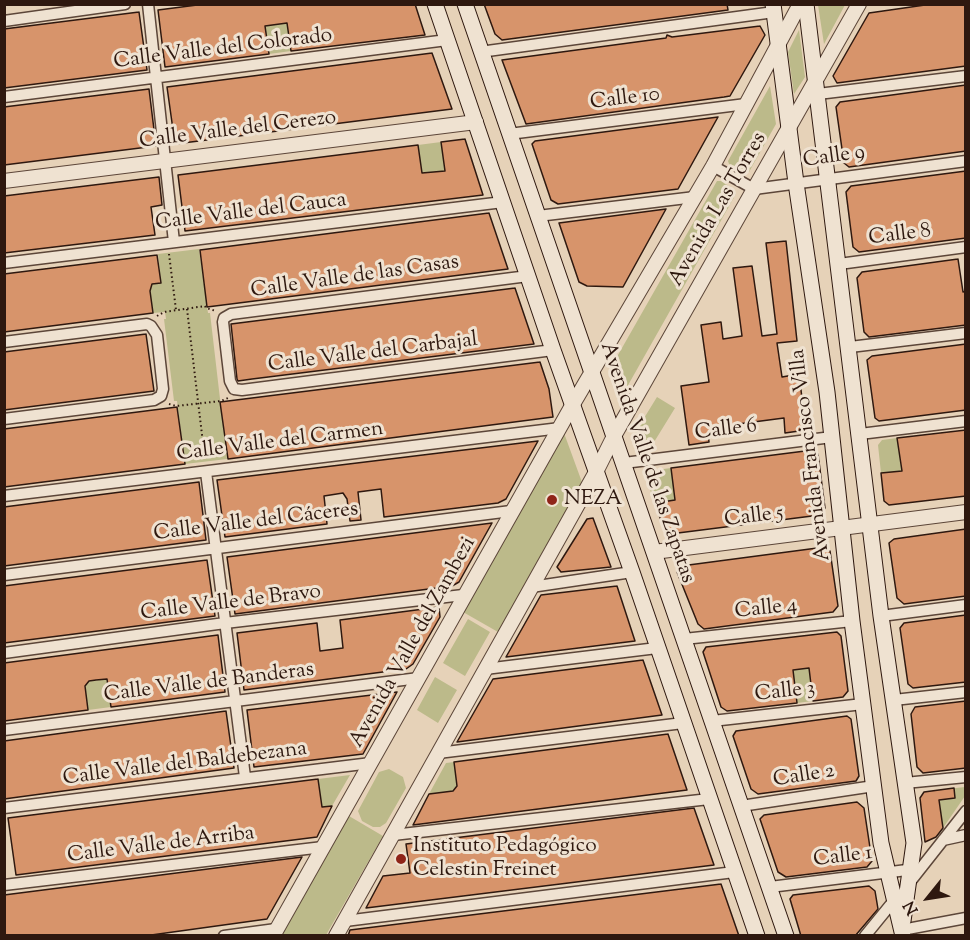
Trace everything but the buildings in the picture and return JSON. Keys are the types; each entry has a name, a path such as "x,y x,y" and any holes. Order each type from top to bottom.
{"main road":[{"path":"435,4 757,936"},
{"name":"Avenida Valle de las Zapatas","path":"465,4 786,936"},
{"path":"806,4 881,616 914,843 913,874 903,933"},
{"name":"Avenida Francisco Villa","path":"774,8 796,183 827,392 852,621 881,843 903,933"},
{"path":"827,392 854,387"}],"street":[{"path":"4,21 125,4"},
{"path":"148,4 166,161 171,243"},
{"name":"Avenida Las Torres","path":"591,372 713,166 800,4"},
{"name":"Avenida Las Torres","path":"614,436 754,189 817,88 859,4"},
{"path":"480,52 774,8"},
{"name":"Calle Valle del Colorado","path":"4,97 447,40"},
{"path":"817,88 966,75"},
{"name":"Calle 10","path":"509,134 746,104"},
{"name":"Calle Valle del Cerezo","path":"4,181 476,122"},
{"name":"Calle 9","path":"754,189 966,161"},
{"path":"713,166 754,189"},
{"path":"538,216 695,197"},
{"name":"Calle Valle del Cauca","path":"4,263 503,202"},
{"name":"Calle 8","path":"839,264 966,248"},
{"name":"Calle Valle de las Casas","path":"234,389 230,381 223,326 224,318 231,314 528,276"},
{"path":"4,342 143,324 151,326 156,335 163,389 161,396 154,400 4,419"},
{"path":"849,347 966,333"},
{"name":"Calle Valle del Carbajal","path":"234,389 242,390 553,350"},
{"name":"Avenida Valle del Zambezi","path":"275,932 591,372"},
{"path":"860,434 966,421"},
{"name":"Calle Valle del Carmen","path":"4,496 560,428"},
{"path":"336,936 614,436"},
{"name":"Calle 6","path":"624,463 832,437"},
{"path":"206,472 245,777"},
{"name":"Calle Valle del Cáceres","path":"4,574 512,511"},
{"name":"Calle 5","path":"654,552 966,512"},
{"path":"531,587 632,572"},
{"name":"Calle Valle de Bravo","path":"4,653 225,623 464,595"},
{"path":"881,616 966,605"},
{"name":"Calle 4","path":"684,639 852,621"},
{"path":"485,669 657,648"},
{"name":"Calle Valle de Banderas","path":"4,730 419,678"},
{"path":"894,700 966,692"},
{"name":"Calle 3","path":"712,721 863,704"},
{"path":"438,753 683,723"},
{"name":"Calle Valle del Baldebezana","path":"4,808 371,763"},
{"path":"906,783 966,777"},
{"name":"Calle 2","path":"741,806 874,786"},
{"path":"393,834 709,799"},
{"path":"865,936 913,874 966,812"},
{"path":"943,840 966,835"},
{"name":"Calle Valle de Arriba","path":"4,885 323,847"},
{"path":"345,921 734,872"},
{"name":"Calle 1","path":"770,887 888,873 913,874"},
{"path":"903,933 966,918"},
{"path":"224,936 275,932"}],"path":[{"path":"171,243 176,310"},
{"path":"151,326 160,314 206,306 224,318"},
{"path":"187,309 206,472"},
{"path":"161,396 173,406 198,404 221,401 228,398 234,389"}],"shaded area":[{"path":"285,5 291,51 269,54 265,26"},
{"path":"818,5 845,5 824,44"},
{"path":"799,30 805,77 794,94 788,52"},
{"path":"770,86 776,124 749,172 746,172 729,164 728,161"},
{"path":"441,142 445,171 422,173 418,145"},
{"path":"717,181 735,190 736,194 627,387 614,362"},
{"path":"199,249 208,313 210,313 227,459 185,464 177,401 174,401 165,312 153,313 149,285 161,283 158,254"},
{"path":"657,397 675,408 651,447 633,436"},
{"path":"564,433 583,485 498,632 463,612"},
{"path":"897,438 902,471 881,473 878,445 882,440"},
{"path":"671,468 675,500 655,503 645,476 649,471"},
{"path":"468,619 490,632 465,676 443,663"},
{"path":"809,668 813,701 797,703 793,670"},
{"path":"435,677 457,690 438,723 417,710"},
{"path":"107,679 111,707 88,710 85,682"},
{"path":"454,762 458,791 429,794 446,763"},
{"path":"389,769 403,777 406,788 386,823 380,827 373,827 362,821 358,811 379,772"},
{"path":"350,775 332,806 322,807 318,779"},
{"path":"965,787 965,796 943,828 938,790"},
{"path":"349,816 383,836 326,935 282,934"}],"place":[{"name":"NEZA","path":"552,500"},
{"name":"Instituto Pedagógico Celestin Freinet","path":"401,859"}]}
